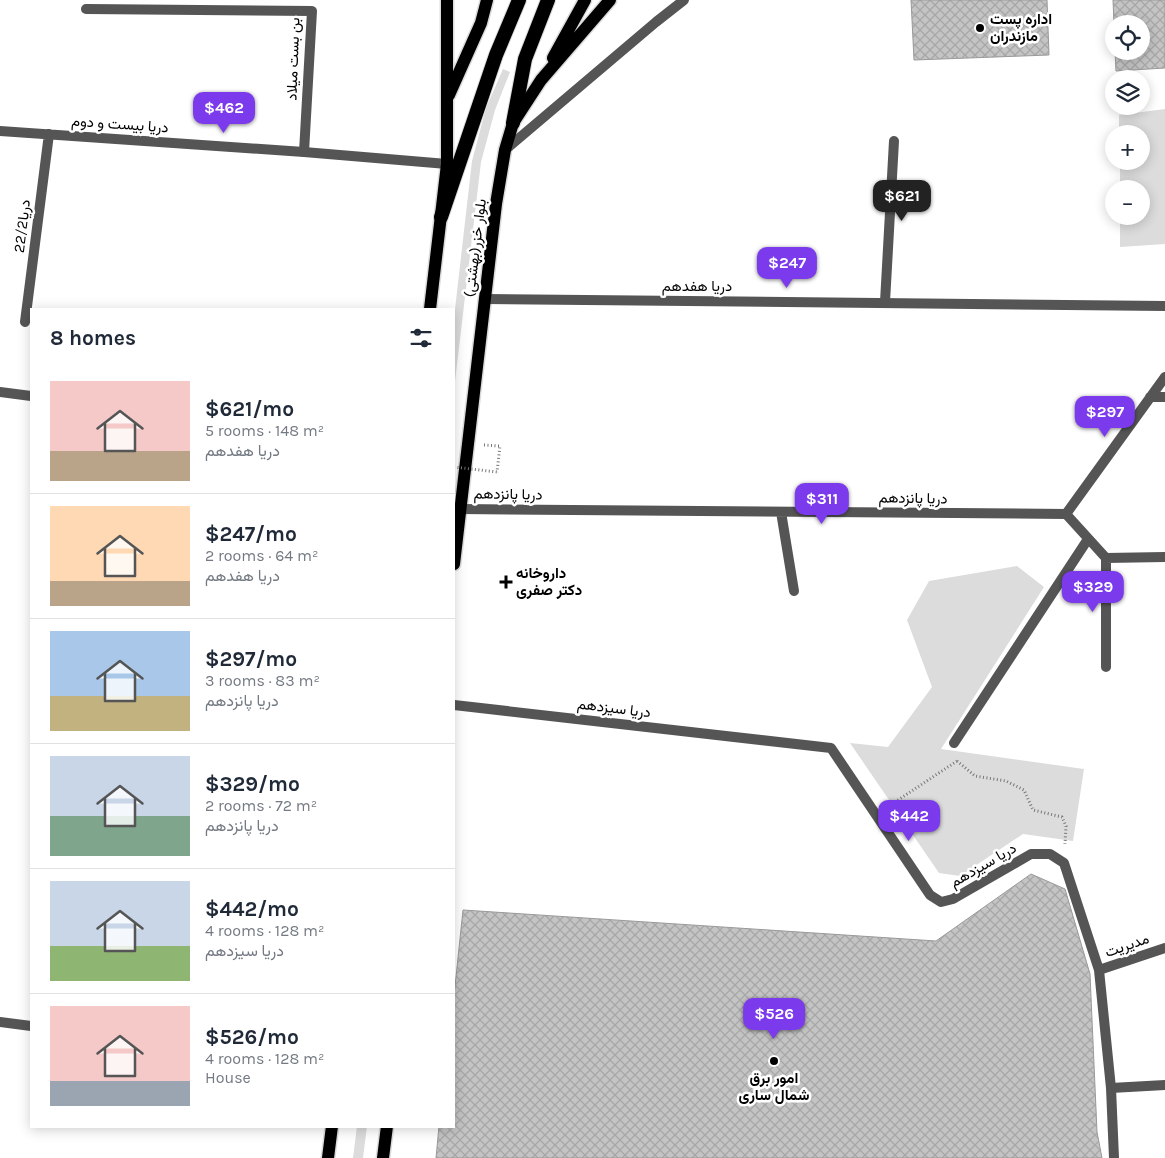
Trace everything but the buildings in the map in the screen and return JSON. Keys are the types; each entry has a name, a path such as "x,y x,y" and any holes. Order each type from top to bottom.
{"highway":[{"path":"440,217 496,56 519,0"},
{"path":"513,123 525,59 548,0"}],"main road":[{"path":"430,308 447,164 447,0"},
{"path":"447,99 481,24 487,0"},
{"path":"541,80 585,0"},
{"name":"بلوار خزر(بهشتی)","path":"455,555 496,204 505,150 513,123 541,80 610,0"},
{"path":"328,1158 332,1128"},
{"path":"383,1158 387,1128"}],"street":[{"path":"505,150 684,0"},
{"name":"بن بست میلاد","path":"86,9 312,11 304,152"},
{"name":"دریا بیست و دوم","path":"0,131 447,164"},
{"name":"دریا22/2","path":"26,322 49,134"},
{"path":"885,302 894,141"},
{"name":"دریا هفدهم","path":"485,299 1165,306"},
{"path":"1106,667 1106,558 1066,514 1165,377"},
{"path":"0,392 30,396"},
{"path":"1150,397 1165,397"},
{"name":"دریا پانزدهم","path":"460,509 1066,514"},
{"path":"781,512 794,591"},
{"path":"954,743 1088,539"},
{"path":"1106,558 1165,557"},
{"name":"دریا سیزدهم","path":"455,705 831,748 930,896 941,902 953,899 1031,854 1050,854 1064,863"},
{"path":"1064,863 1099,970 1111,1088 1114,1158"},
{"name":"مدیریت","path":"1099,970 1165,948"},
{"path":"0,1022 30,1026"},
{"path":"1111,1088 1165,1085"}],"path":[{"path":"455,467 497,472 500,446"},
{"path":"954,743 957,761 975,776 1006,781 1024,790 1034,810 1062,817 1066,826 1064,863"},
{"path":"876,815 957,761"}],"shaded area":[{"path":"503,69 510,72 495,110 481,162 455,382 455,309 472,161 486,108"},
{"path":"1165,109 1165,244 1120,247 1120,225 1150,225 1150,180 1120,180 1120,170 1150,170 1150,125 1119,125 1119,115 1150,115 1150,111"},
{"path":"1017,566 1044,587 941,749 1084,769 1073,841 1023,834 960,876 939,873 850,743 888,747 932,687 907,620 929,581"},
{"path":"357,1128 367,1128 363,1158 353,1158"}],"place":[{"name":"اداره پست مازندران","path":"980,28"},
{"name":"داروخانه دکتر صفری","path":"506,582"},
{"name":"امور برق شمال ساری","path":"774,1061"}]}
